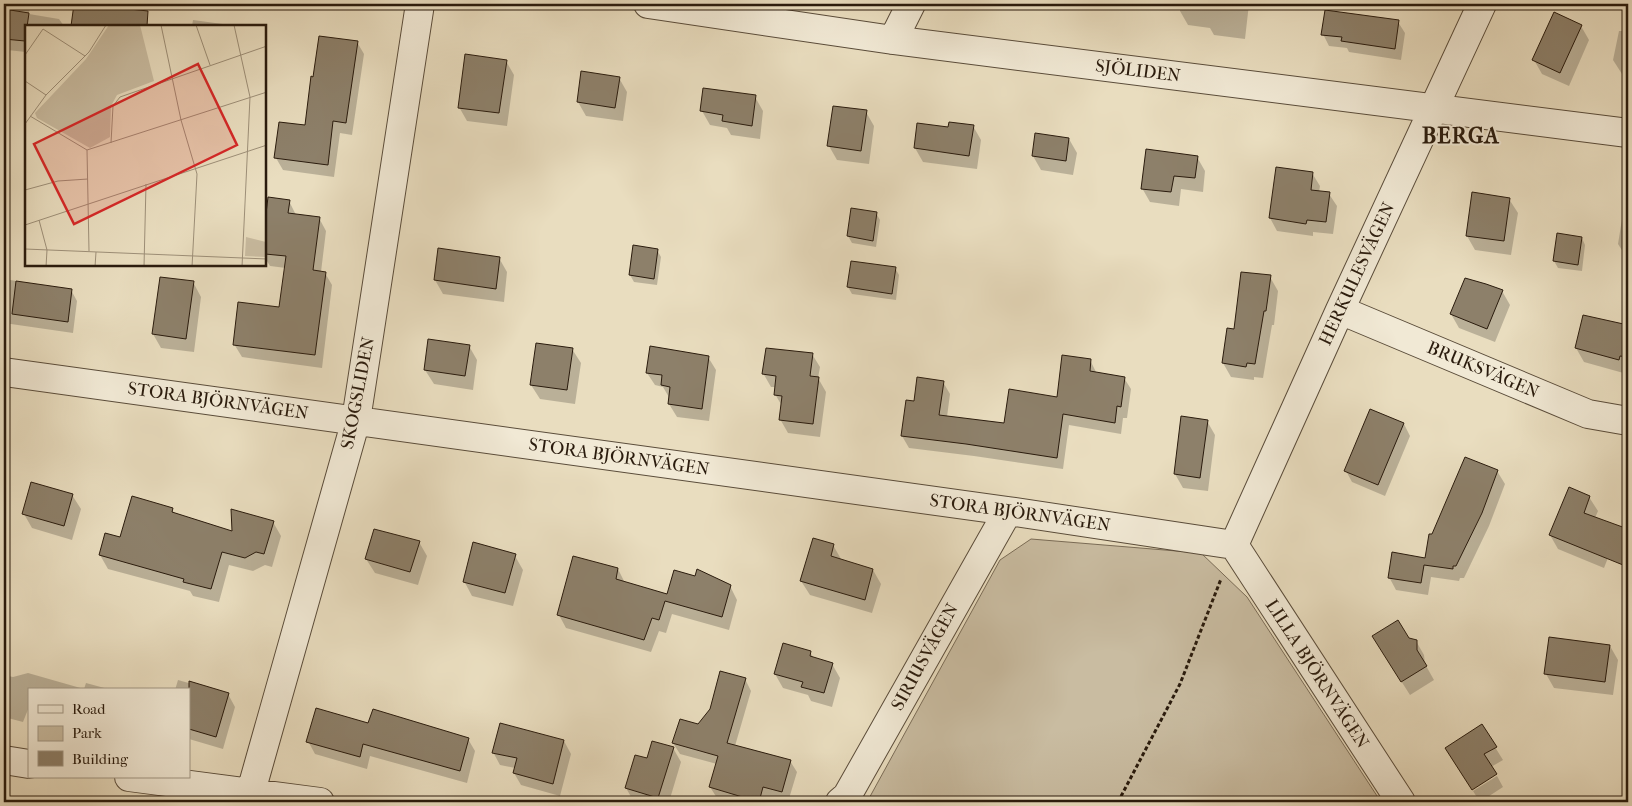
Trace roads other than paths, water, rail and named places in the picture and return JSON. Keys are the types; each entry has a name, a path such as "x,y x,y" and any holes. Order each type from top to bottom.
{"street":[{"name":"SKOGSLIDEN","path":"249,798 356,420 420,4"},
{"name":"SJÖLIDEN","path":"648,4 893,40 1628,133"},
{"path":"893,40 911,4"},
{"name":"HERKULESVÄGEN","path":"1234,545 1340,310 1482,4"},
{"name":"BRUKSVÄGEN","path":"1340,310 1588,414 1628,421"},
{"name":"STORA BJÖRNVÄGEN","path":"4,372 1008,511 1234,545"},
{"name":"SIRIUSVÄGEN","path":"840,802 847,796 1008,511"},
{"name":"LILLA BJÖRNVÄGEN","path":"1234,545 1401,802"},
{"path":"4,760 28,764"},
{"path":"135,778 249,798 320,802"}],"district":[{"name":"BERGA","path":"1461,136"}]}
